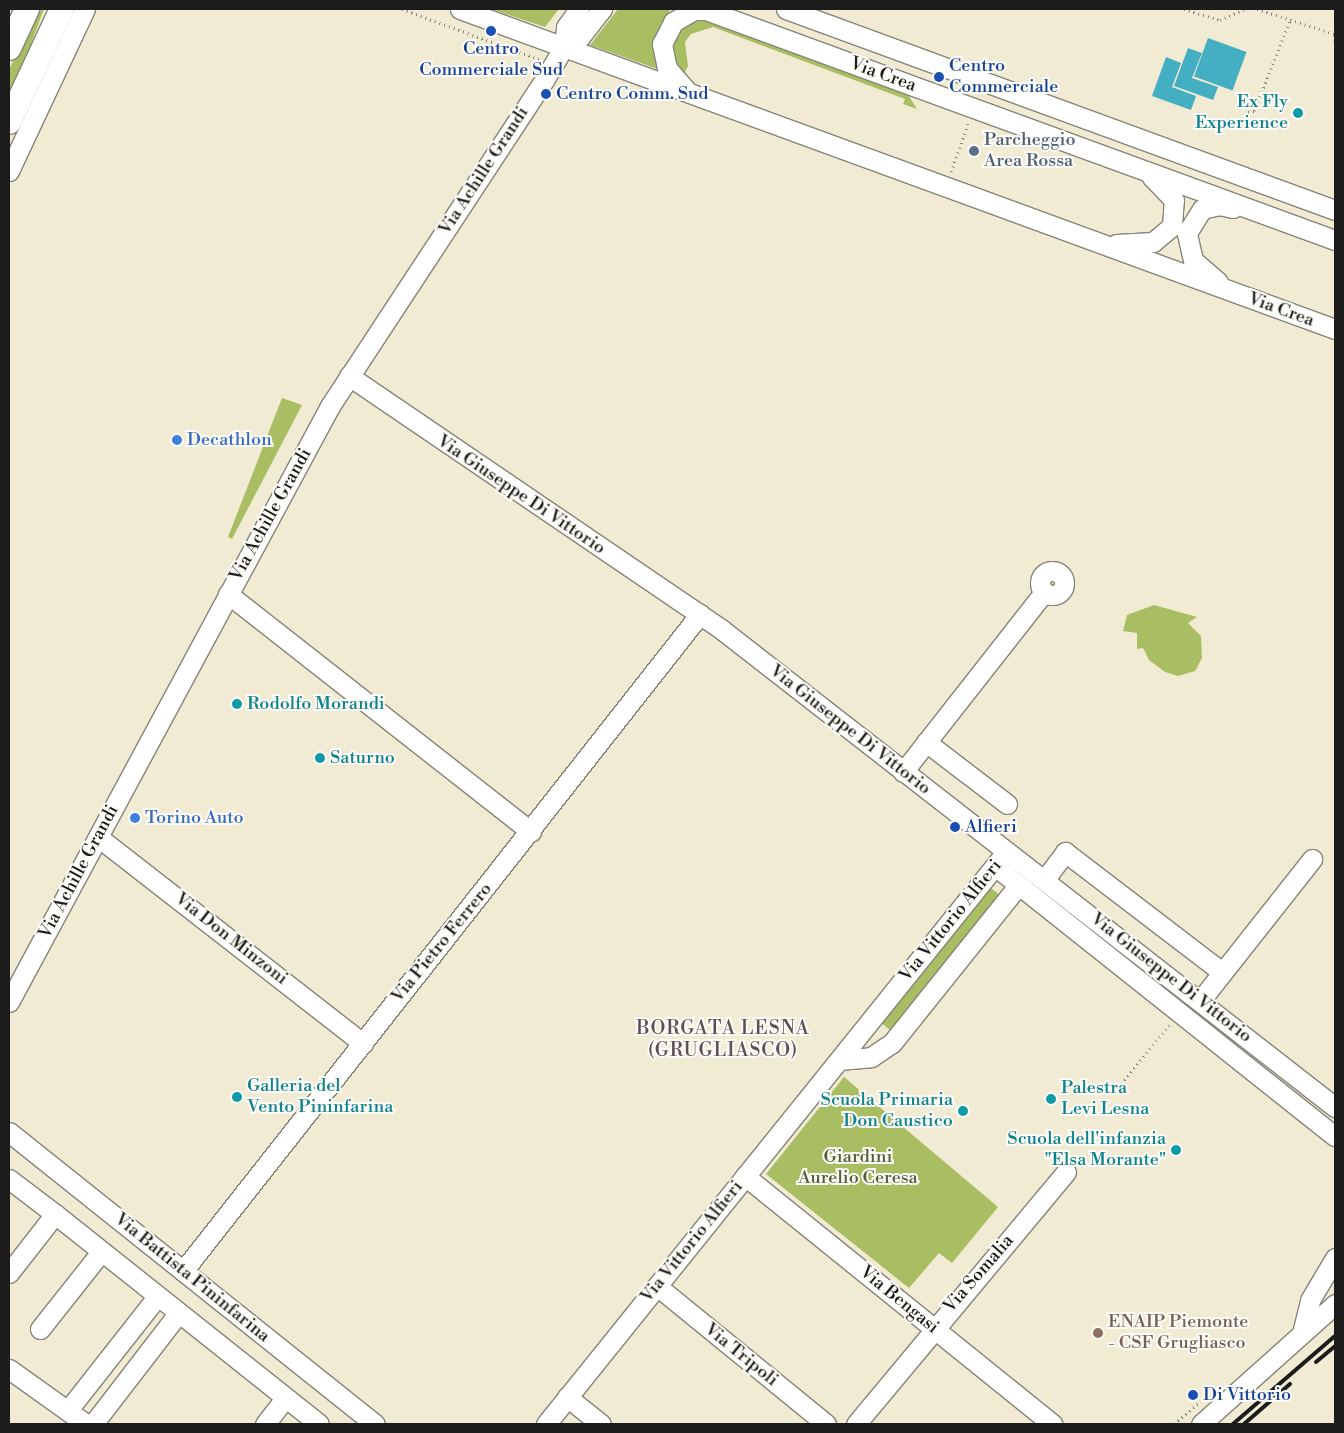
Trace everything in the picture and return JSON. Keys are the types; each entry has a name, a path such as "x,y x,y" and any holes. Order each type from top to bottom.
{"main road":[{"path":"9,48 27,9"},
{"path":"11,117 62,9"}],"street":[{"path":"11,117 46,68 75,9"},
{"path":"9,171 85,9"},
{"name":"Via Crea","path":"460,9 1335,329"},
{"path":"564,47 566,27 579,9"},
{"path":"564,47 580,37 602,9"},
{"path":"786,9 1335,210"},
{"name":"Via Crea","path":"688,92 667,68 662,44 673,22 694,10 705,10 1335,240"},
{"name":"Via Achille Grandi","path":"9,1002 228,594 349,376 564,47"},
{"path":"1053,137 1087,119"},
{"name":"Via Crea","path":"1102,244 1153,242 1172,226 1174,200 1144,170"},
{"name":"Via Crea","path":"1227,290 1191,256 1186,242 1190,224 1202,209 1219,205 1266,214"},
{"name":"Via Giuseppe Di Vittorio","path":"349,376 700,614 903,772 1000,859 1018,886 1113,959 1335,1136"},
{"path":"903,772 1044,592"},
{"path":"228,594 531,832"},
{"name":"Via Pietro Ferrero","path":"183,1271 531,832 700,614"},
{"path":"926,742 1007,804"},
{"name":"Via Don Minzoni","path":"98,837 363,1042"},
{"path":"1044,879 1065,852 1222,972"},
{"name":"Via Giuseppe Di Vittorio","path":"1000,859 1044,879 1335,1107"},
{"name":"Via Vittorio Alfieri","path":"546,1424 1000,859"},
{"path":"1200,1001 1312,859"},
{"name":"Via Vittorio Alfieri","path":"839,1060 871,1057 892,1043 1018,886"},
{"path":"1113,959 1126,942"},
{"name":"Via Battista Pininfarina","path":"9,1132 375,1424"},
{"name":"Via Somalia","path":"856,1424 934,1328 1066,1172"},
{"name":"Via Bengasi","path":"745,1176 1052,1424"},
{"path":"9,1179 55,1214 177,1315 285,1398 299,1418 319,1424"},
{"path":"9,1273 55,1214"},
{"path":"40,1329 101,1252"},
{"path":"1302,1333 1310,1300 1335,1258"},
{"name":"Via Tripoli","path":"656,1286 826,1424"},
{"path":"68,1410 156,1298"},
{"path":"1201,1424 1335,1304"},
{"path":"93,1424 177,1315"},
{"path":"9,1368 86,1424"},
{"path":"567,1397 601,1424"},
{"path":"265,1424 285,1398"}],"path":[{"path":"402,9 554,64"},
{"path":"1184,9 1220,20 1245,9"},
{"path":"1258,9 1335,35 1335,42"},
{"path":"1248,112 1254,111 1290,20"},
{"path":"946,187 974,108"},
{"path":"1118,1088 1173,1021"},
{"path":"1174,1424 1203,1399"}],"green space":[{"path":"37,9 44,9 9,103 9,70"},
{"path":"491,9 559,9 545,27"},
{"path":"618,9 670,9 656,46 663,71 590,45"},
{"path":"696,16 842,64 852,74 907,93 917,109 903,104 905,99 713,27 691,34 685,42 688,66 682,78 674,68 670,38"},
{"path":"282,398 302,405 232,539 228,537"},
{"path":"1154,605 1197,617 1188,623 1201,636 1202,658 1195,671 1178,676 1165,672 1149,660 1143,648 1137,649 1137,633 1123,631 1127,615"},
{"path":"991,888 1002,897 892,1032 881,1023"},
{"name":"Giardini Aurelio Ceresa","path":"844,1077 998,1207 952,1263 939,1253 909,1288 766,1174"}],"water":[{"path":"1208,38 1247,52 1233,91 1194,77"},
{"path":"1188,48 1202,53 1192,78 1218,87 1213,100 1174,86"},
{"path":"1166,57 1181,63 1172,87 1196,96 1191,110 1152,96"}],"railway":[{"path":"1233,1424 1335,1336"},
{"path":"1316,1362 1335,1346"},
{"path":"1244,1424 1290,1384"}],"place":[{"name":"Centro Commerciale Sud","path":"491,31"},
{"name":"Centro Commerciale","path":"939,77"},
{"name":"Centro Comm. Sud","path":"546,94"},
{"name":"Ex Fly Experience","path":"1298,113"},
{"name":"Parcheggio Area Rossa","path":"974,151"},
{"name":"Decathlon","path":"177,440"},
{"name":"Rodolfo Morandi","path":"237,704"},
{"name":"Saturno","path":"320,758"},
{"name":"Torino Auto","path":"135,818"},
{"name":"Alfieri","path":"955,827"},
{"name":"Galleria del Vento Pininfarina","path":"237,1097"},
{"name":"Palestra Levi Lesna","path":"1051,1099"},
{"name":"Scuola Primaria Don Caustico","path":"963,1111"},
{"name":"Scuola dell'infanzia \"Elsa Morante\"","path":"1176,1150"},
{"name":"ENAIP Piemonte - CSF Grugliasco","path":"1098,1333"},
{"name":"Di Vittorio","path":"1193,1395"}],"district":[{"name":"BORGATA LESNA (GRUGLIASCO)","path":"723,1040"}]}
